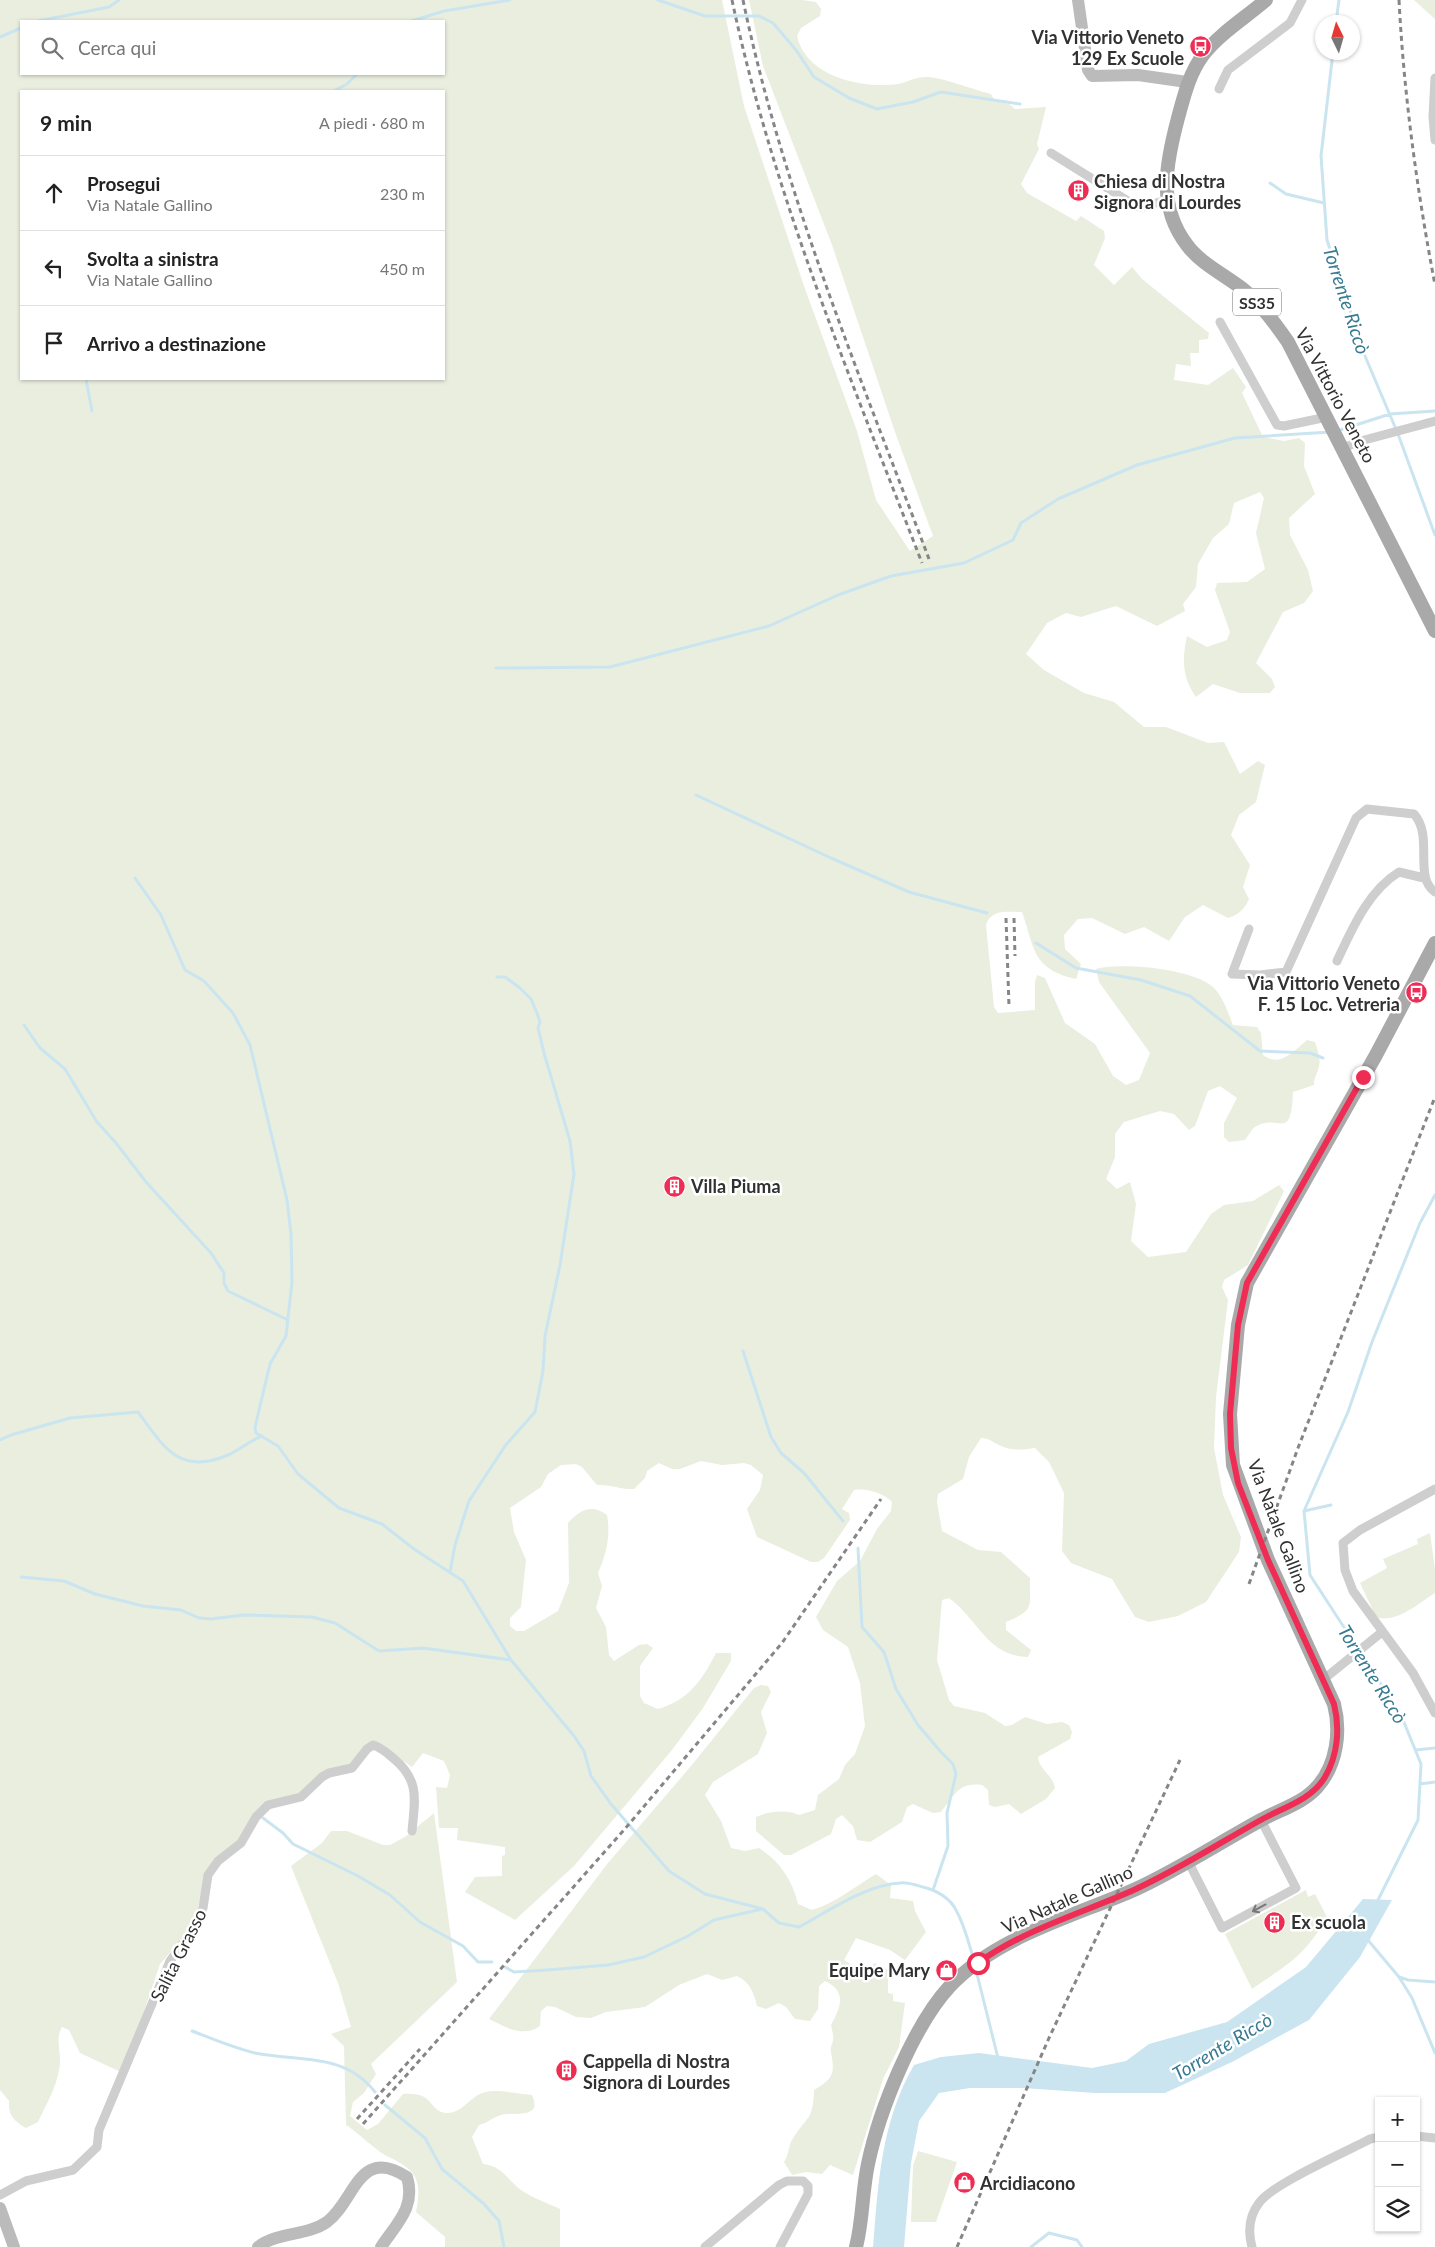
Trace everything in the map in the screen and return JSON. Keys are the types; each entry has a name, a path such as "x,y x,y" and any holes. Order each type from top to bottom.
{"main road":[{"name":"Via Vittorio Veneto","path":"1266,0 1214,43 1203,55 1188,82 1167,162 1165,179 1167,200 1172,218 1188,247 1257,302 1278,328 1327,417 1350,445 1435,631"},
{"name":"Via Natale Gallino","path":"856,2247 868,2163 893,2086 922,2025 950,1986 972,1967 1001,1949 1046,1926 1134,1890 1189,1863 1261,1820 1305,1798 1325,1777 1334,1752 1338,1730 1334,1704 1268,1560 1238,1483 1231,1448 1232,1394 1238,1325 1247,1283 1376,1055 1435,943"}],"street":[{"path":"1078,0 1088,70 1092,76 1138,75 1188,82"},
{"path":"1219,89 1228,70 1290,23 1302,0"},
{"path":"1435,78 1433,117 1435,140"},
{"path":"1051,153 1136,206 1141,207 1167,200"},
{"path":"1220,322 1277,425 1284,426 1327,417"},
{"path":"1350,445 1431,422"},
{"path":"1249,929 1232,974 1260,975 1286,972 1356,818 1367,809 1414,814 1418,819 1423,834 1424,878 1428,887 1435,892"},
{"path":"1337,961 1357,920 1384,881 1399,872 1424,878"},
{"path":"1435,1489 1360,1530 1343,1543 1345,1570 1353,1591 1380,1634 1413,1672 1435,1713"},
{"path":"1324,1679 1380,1634"},
{"name":"Salita Grasso","path":"0,2196 26,2181 72,2170 97,2147 99,2130 170,1961 193,1930 204,1908 208,1875 218,1860 241,1843 256,1817 268,1805 302,1797 322,1777 329,1773 352,1768 367,1749 373,1745 382,1748 408,1771 415,1800 412,1830"},
{"path":"1189,1863 1222,1928 1296,1888 1261,1820"},
{"path":"1420,2136 1435,2138"},
{"path":"1252,2247 1250,2221 1259,2202 1280,2186 1375,2138"},
{"path":"258,2247 275,2238 326,2222 346,2201 354,2184 375,2168 387,2168 407,2177 411,2191 408,2209 381,2247"},
{"path":"705,2247 779,2185 794,2180 803,2180 808,2186 808,2194 780,2247"},
{"path":"0,2208 14,2247"}],"shaded area":[{"path":"0,0 722,0 744,106 804,286 857,431 876,500 910,551 933,536 895,432 832,245 763,66 749,0 802,0 816,2 821,9 820,16 801,28 797,36 802,50 823,71 853,82 884,85 898,84 916,78 936,78 991,94 995,101 1009,104 1015,109 1046,107 1037,144 1039,149 1021,184 1027,193 1076,221 1081,216 1104,231 1105,238 1094,265 1114,285 1132,267 1142,279 1209,333 1208,339 1199,340 1199,353 1190,353 1191,366 1176,364 1174,380 1208,385 1233,368 1246,387 1242,393 1263,437 1284,441 1299,438 1305,443 1304,466 1315,494 1289,518 1290,535 1308,570 1313,591 1304,603 1283,612 1256,663 1272,679 1275,687 1270,693 1240,693 1213,684 1196,697 1188,683 1184,668 1187,636 1207,647 1227,640 1230,632 1215,590 1217,583 1247,582 1265,569 1256,533 1264,498 1260,492 1234,503 1229,524 1213,538 1198,564 1196,587 1183,604 1185,611 1157,626 1116,606 1081,617 1066,613 1047,623 1026,654 1044,670 1084,693 1114,702 1144,727 1166,727 1208,743 1224,742 1240,774 1258,761 1265,765 1256,802 1239,815 1231,835 1250,865 1243,887 1249,899 1245,906 1238,913 1228,918 1203,905 1185,917 1169,941 1144,927 1125,934 1092,918 1078,919 1064,935 1065,949 1081,964 1076,979 1051,970 1037,956 1022,912 1000,912 992,916 986,925 994,1007 998,1013 1035,1010 1035,982 1037,975 1045,978 1065,1023 1095,1044 1113,1076 1126,1085 1139,1080 1150,1053 1099,982 1096,969 1122,966 1157,969 1190,976 1203,981 1213,987 1220,995 1233,1025 1257,1027 1261,1033 1263,1055 1269,1059 1281,1059 1292,1053 1307,1040 1315,1042 1319,1063 1314,1085 1293,1092 1290,1117 1286,1122 1263,1123 1255,1127 1245,1140 1229,1142 1224,1137 1224,1123 1237,1098 1220,1086 1208,1091 1195,1126 1189,1130 1174,1114 1160,1111 1124,1122 1115,1134 1115,1157 1106,1179 1117,1189 1130,1182 1136,1204 1131,1241 1148,1257 1186,1252 1211,1214 1224,1205 1253,1201 1279,1185 1284,1191 1248,1265 1224,1280 1222,1287 1228,1300 1216,1397 1214,1448 1223,1495 1241,1537 1239,1552 1206,1602 1178,1616 1149,1622 1135,1617 1112,1579 1071,1563 1062,1551 1064,1493 1049,1462 1035,1448 1012,1449 999,1445 989,1439 981,1438 969,1457 963,1479 938,1494 937,1502 942,1531 978,1550 1001,1552 1030,1578 1029,1606 1022,1614 1006,1622 1006,1630 1031,1650 1028,1657 1014,1655 1002,1650 984,1635 949,1598 942,1600 937,1660 949,1700 954,1706 985,1713 1005,1726 1012,1725 1025,1717 1047,1724 1062,1722 1069,1725 1072,1732 1070,1739 1038,1757 1039,1762 1054,1783 1055,1788 1046,1799 1021,1814 1009,1804 995,1807 989,1805 988,1790 982,1785 967,1786 954,1795 941,1812 933,1813 913,1804 907,1807 902,1822 870,1842 857,1840 853,1826 842,1815 836,1819 831,1834 791,1855 784,1855 756,1831 756,1817 766,1813 778,1812 789,1812 799,1815 815,1810 818,1795 839,1779 845,1765 855,1754 865,1726 860,1683 848,1647 823,1630 816,1617 837,1581 860,1561 877,1529 891,1511 892,1502 874,1492 854,1490 842,1509 849,1513 850,1520 824,1558 818,1562 811,1562 757,1537 747,1509 760,1490 763,1475 751,1465 744,1463 722,1465 701,1461 680,1469 672,1469 659,1463 647,1471 645,1478 634,1489 629,1489 597,1485 582,1467 576,1464 561,1465 548,1474 541,1487 510,1508 514,1532 526,1560 521,1607 510,1618 510,1626 516,1631 524,1631 558,1611 569,1583 568,1523 576,1515 591,1509 601,1511 607,1515 608,1522 608,1537 598,1573 602,1586 596,1608 606,1627 609,1655 614,1661 639,1645 647,1644 653,1648 640,1666 640,1696 644,1703 658,1709 678,1700 700,1680 716,1653 731,1653 731,1661 703,1708 672,1750 574,1866 515,1920 465,1892 475,1877 502,1876 502,1856 505,1855 505,1847 457,1840 458,1828 439,1828 436,1787 447,1788 450,1775 444,1761 423,1753 412,1767 375,1741 353,1763 303,1792 272,1801 230,1849 214,1860 209,1867 196,1915 179,1942 160,1964 123,2073 80,2053 69,2030 62,2027 59,2037 60,2064 58,2077 38,2122 26,2128 18,2123 11,2114 9,2101 0,2090"},
{"path":"1414,0 1435,0 1435,19"},
{"path":"1430,1533 1435,1569 1435,1593 1415,1607 1399,1615 1391,1618 1376,1617 1360,1583 1387,1568 1383,1559 1418,1544 1417,1539"},
{"path":"761,1685 768,1686 771,1692 761,1712 767,1733 758,1754 713,1782 705,1795 721,1821 731,1848 745,1851 759,1848 766,1853 779,1865 789,1879 798,1904 812,1910 837,1899 876,1874 891,1885 890,1898 913,1901 915,1911 926,1932 905,1960 890,1950 856,1938 844,1960 866,1974 874,1963 888,1970 888,1993 893,1994 893,2001 905,2003 899,2047 883,2079 853,2175 830,2165 822,2174 806,2172 792,2175 784,2162 792,2140 811,2113 814,2090 829,2079 833,2071 831,2025 840,2001 837,1990 825,1981 819,1986 818,2009 810,2021 795,2019 786,2007 779,2003 766,2009 757,2006 751,1988 737,1976 722,1980 707,1974 679,1985 645,2007 606,2012 591,2018 576,2017 555,2007 547,2006 541,2011 540,2026 528,2031 514,2030 489,2019 608,1863 691,1766 754,1688"},
{"path":"434,1813 457,1982 371,2064 376,2074 364,2093 353,2102 350,2116 367,2130 378,2124 403,2094 421,2095 436,2109 446,2113 457,2111 475,2097 486,2092 502,2091 532,2095 534,2108 531,2111 498,2116 479,2125 472,2137 483,2164 500,2170 525,2193 560,2209 560,2247 445,2247 445,2237 416,2212 418,2185 412,2172 399,2162 384,2155 346,2125 344,2046 331,2034 351,2027 338,1983 291,1866 322,1843 331,1831 347,1831 383,1845 390,1845 405,1837"},
{"path":"1306,1890 1308,1897 1315,1894 1327,1917 1311,1941 1295,1958 1252,1989 1225,1934"},
{"path":"918,2151 957,2162 936,2222 911,2222 913,2166"}],"water":[{"path":"1363,1899 1392,1900 1360,1957 1309,2020 1232,2062 1165,2093 1095,2093 1023,2088 970,2088 939,2093 919,2121 911,2163 904,2247 873,2247 879,2177 888,2131 894,2109 914,2065 941,2057 979,2053 1092,2068 1126,2061 1149,2044 1227,2022 1306,1967"}],"waterway":[{"path":"43,20 109,7 119,0"},
{"path":"415,20 444,11 510,0"},
{"path":"658,0 705,16 759,16 773,23 796,50 814,77 849,98 877,109 913,102 941,92 1020,104"},
{"name":"Torrente Riccò","path":"1337,15 1339,0"},
{"path":"0,37 20,28"},
{"name":"Torrente Riccò","path":"1332,60 1321,156 1327,240 1365,356 1398,434 1435,535"},
{"path":"336,90 347,84 356,75"},
{"path":"1270,183 1286,194 1324,203"},
{"path":"86,380 92,411"},
{"path":"1337,431 1390,414 1435,411"},
{"path":"496,668 610,667 769,626 838,595 891,576 964,563 1013,540 1021,523 1058,499 1137,465 1235,438 1331,432"},
{"path":"696,795 909,892 987,913"},
{"path":"135,878 161,915 185,970 204,981 233,1013 250,1045 287,1200 291,1234 292,1282 286,1336 270,1364 255,1427 256,1433 278,1446 298,1474 339,1508 382,1524 414,1549 463,1581 511,1660 574,1736 584,1751 591,1776 611,1804 669,1871 705,1894 763,1909 779,1923 799,1927 874,1888 903,1883 928,1888 938,1892 953,1906 964,1929 974,1961"},
{"path":"1036,943 1076,968 1141,980 1190,996 1260,1051 1310,1053 1323,1058"},
{"path":"450,1572 455,1545 469,1501 505,1446 535,1412 543,1371 545,1336 560,1265 574,1174 570,1141 544,1053 538,1028 540,1022 537,1013 531,999 520,988 505,977 497,977"},
{"path":"24,1025 40,1048 65,1069 97,1122 146,1182 211,1253 224,1273 224,1283 228,1291 288,1320"},
{"name":"Torrente Riccò","path":"1377,1902 1418,1820 1421,1764 1401,1715 1310,1575 1304,1511 1348,1412 1372,1342 1420,1223 1435,1195"},
{"path":"743,1351 771,1437 781,1453 804,1473 843,1521"},
{"path":"0,1440 70,1418 138,1412 165,1447 185,1460 197,1462 211,1461 228,1455 262,1436"},
{"path":"1304,1511 1331,1505"},
{"path":"858,1548 862,1627 884,1652 896,1689 918,1725 953,1764 956,1774 947,1813 948,1846 933,1890"},
{"path":"21,1577 64,1581 95,1594 143,1606 181,1610 199,1618 211,1619 244,1615 312,1617 335,1623 379,1651 423,1648 511,1660"},
{"path":"1416,1750 1435,1748"},
{"path":"1420,1784 1435,1782"},
{"path":"263,1818 283,1833 293,1844 358,1876 390,1895 420,1922 463,1946 478,1962 492,1962"},
{"path":"505,1967 514,1972 547,1970 608,1965 644,1957 688,1936 714,1920 762,1909"},
{"path":"1367,1939 1399,1977 1412,1998 1435,2053"},
{"path":"976,1970 998,2058"},
{"path":"1399,1977 1408,1980 1435,1982"},
{"path":"192,2031 255,2053 335,2064 363,2079 375,2092"},
{"path":"385,2105 425,2138 442,2169 484,2204 499,2221 504,2247"},
{"path":"1031,2247 1049,2233 1077,2240 1082,2247"}],"railway":[{"path":"732,0 749,72 791,215 841,355 922,563"},
{"path":"743,0 779,143 801,213 850,352 929,559"},
{"path":"1399,0 1404,72 1412,143 1435,285"},
{"path":"1006,918 1009,1006"},
{"path":"1014,918 1015,956"},
{"path":"1249,1584 1298,1448 1435,1097"},
{"path":"363,2124 624,1830 782,1643 881,1499"},
{"path":"957,2247 1049,2038 1180,1760"},
{"path":"357,2119 420,2049"}],"place":[{"name":"Via Vittorio Veneto 129 Ex Scuole","path":"1200,47"},
{"name":"Chiesa di Nostra Signora di Lourdes","path":"1078,191"},
{"name":"Via Vittorio Veneto F. 15 Loc. Vetreria","path":"1416,993"},
{"name":"Villa Piuma","path":"675,1186"},
{"name":"Ex scuola","path":"1275,1922"},
{"name":"Equipe Mary","path":"946,1970"},
{"name":"Cappella di Nostra Signora di Lourdes","path":"567,2071"},
{"name":"Arcidiacono","path":"964,2183"}],"route":[{"path":"978,1963 984,1958 1046,1926 1134,1890 1189,1863 1261,1820 1305,1798 1317,1788 1325,1777 1337,1740 1337,1717 1334,1704 1268,1560 1238,1483 1231,1448 1230,1414 1238,1325 1247,1283 1363,1077"}]}
